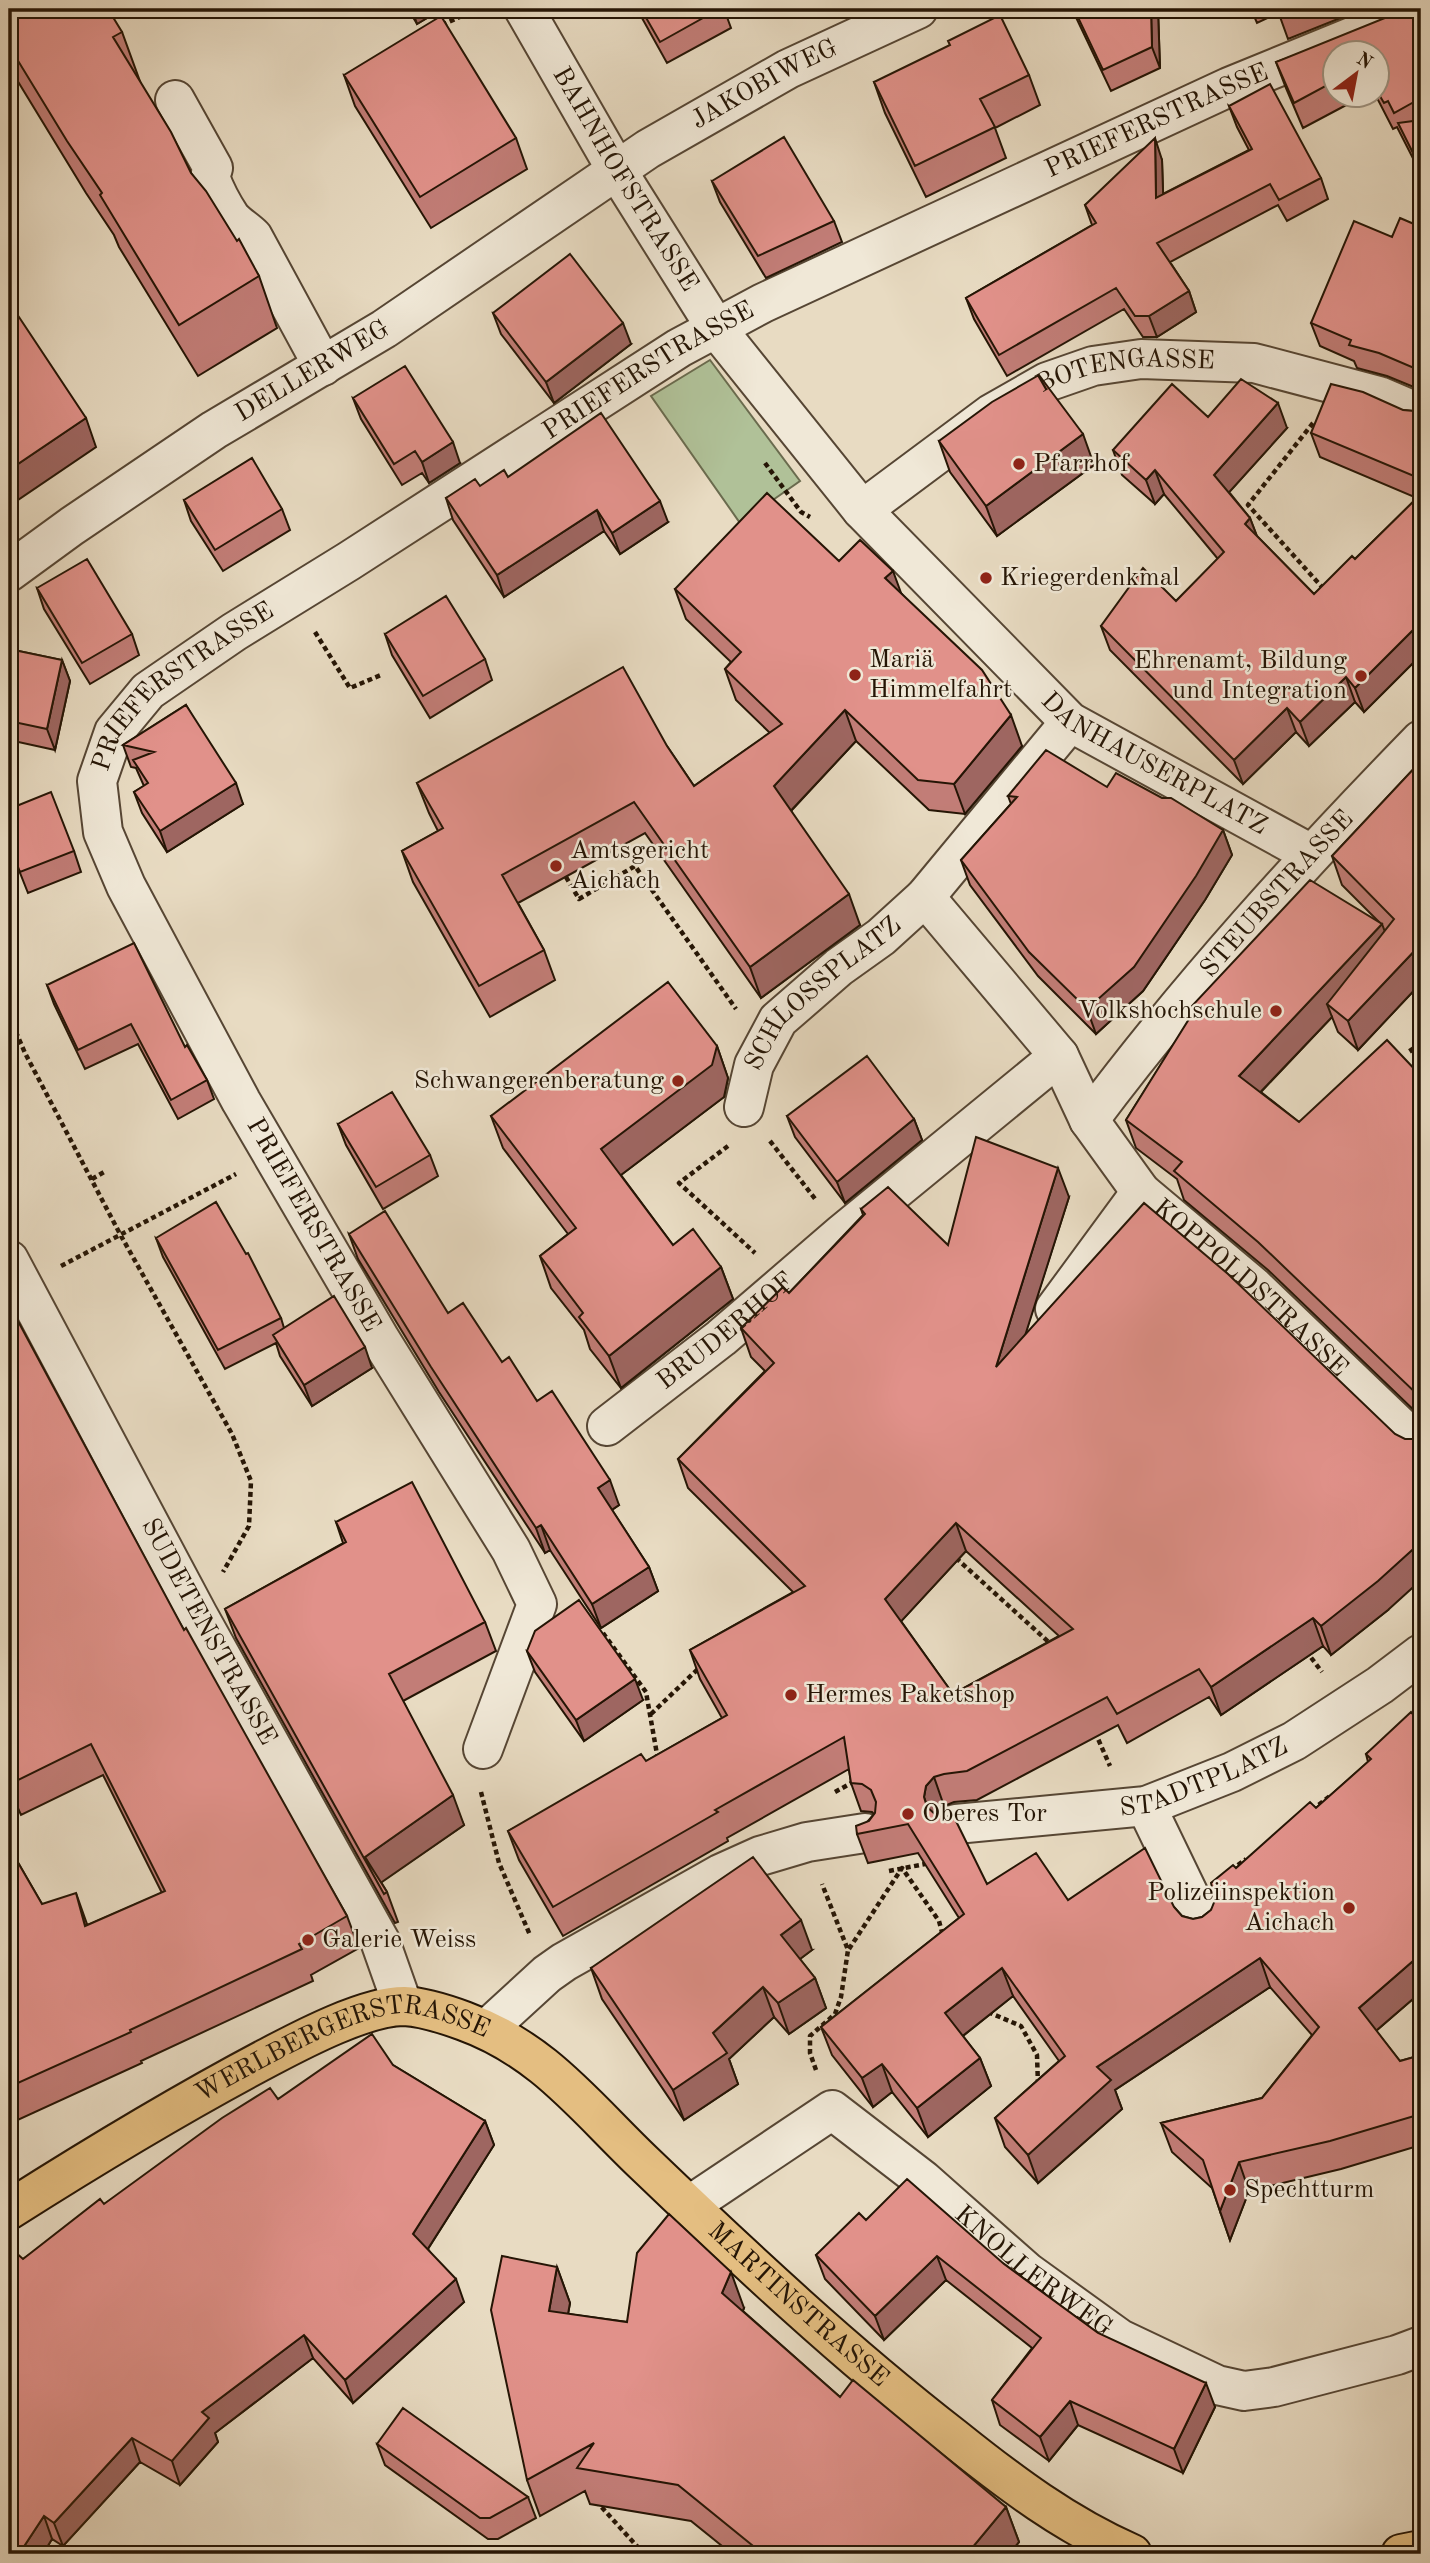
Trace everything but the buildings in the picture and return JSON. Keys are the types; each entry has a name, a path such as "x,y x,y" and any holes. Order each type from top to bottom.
{"main road":[{"name":"WERLBERGERSTRASSE","path":"9,2210 100,2151 208,2089 304,2039 358,2016 403,2006 444,2014 487,2029"},
{"name":"MARTINSTRASSE","path":"487,2029 554,2073 643,2163 795,2304 906,2401 1036,2501 1101,2540 1132,2554"},
{"path":"1401,2554 1421,2550"}],"street":[{"name":"BAHNHOFSTRASSE","path":"524,9 616,169 716,328 862,510"},
{"name":"JAKOBIWEG","path":"616,169 788,69 918,9"},
{"name":"PRIEFERSTRASSE","path":"483,1749 537,1604 511,1550 380,1339 241,1101 126,886 103,832 97,781 114,732 148,691 234,632 679,348 763,303 1230,87 1420,9"},
{"path":"176,100 213,168 210,177 213,186 233,221 244,226 253,237 323,366"},
{"name":"DELLERWEG","path":"9,572 214,430 384,329 616,169"},
{"name":"BOTENGASSE","path":"862,510 991,414 1047,382 1093,366 1141,359 1254,363 1379,397 1421,414"},
{"name":"DANHAUSERPLATZ","path":"862,510 1070,722 1311,854"},
{"name":"SCHLOSSPLATZ","path":"750,1116 754,1065 778,1020 839,967 881,937 925,897 1070,722"},
{"name":"STEUBSTRASSE","path":"1089,1120 1133,1060 1311,854 1421,740"},
{"name":"SCHLOSSPLATZ","path":"925,897 1059,1056 1089,1120"},
{"name":"BRUDERHOF","path":"607,1426 721,1338 843,1233 1059,1056"},
{"name":"KOPPOLDSTRASSE","path":"1089,1120 1141,1192 1253,1286 1421,1447"},
{"path":"1055,1309 1141,1192"},
{"name":"SUDETENSTRASSE","path":"16,1273 198,1615 380,1941 403,2006"},
{"name":"STADTPLATZ","path":"956,1824 1137,1808 1232,1772 1294,1741 1421,1654"},
{"path":"1137,1808 1197,1913"},
{"name":"WERLBERGERSTRASSE","path":"487,2029 547,1973 720,1874 760,1856 807,1842 864,1833"},
{"path":"690,2206 832,2110"},
{"name":"KNOLLERWEG","path":"832,2110 923,2180 1027,2272 1120,2339 1217,2385 1244,2391 1274,2386 1397,2355 1421,2346"}],"path":[{"path":"433,29 477,9"},
{"path":"1322,587 1248,505 1342,387"},
{"path":"292,596 349,688 381,675"},
{"path":"566,877 579,899 635,866 718,986 765,1046"},
{"path":"9,1016 25,1053 120,1234 232,1434 251,1481 249,1526 198,1615"},
{"path":"1410,1048 1421,1065"},
{"path":"766,1245 756,1254 679,1183 750,1116 843,1233"},
{"path":"16,1273 120,1234 273,1155"},
{"path":"92,1179 104,1172"},
{"path":"947,1550 1051,1642 1058,1655"},
{"path":"599,1628 646,1692 657,1756 663,1768"},
{"path":"1299,1643 1347,1707"},
{"path":"651,1714 695,1670 707,1662"},
{"path":"1094,1729 1137,1808"},
{"path":"483,1749 481,1794 499,1863 547,1973"},
{"path":"1308,1813 1330,1796"},
{"path":"807,1842 849,1950"},
{"path":"1197,1913 1252,1855"},
{"path":"832,2110 810,2053 810,2036 835,2014 841,1997 849,1950 902,1868 939,1921 944,1940"},
{"path":"979,2002 988,2012 1021,2026 1038,2056 1038,2086"},
{"path":"598,2490 596,2503 644,2554"}],"green space":[{"path":"710,360 800,481 740,523 651,396"}],"place":[{"name":"Pfarrhof","path":"1019,464"},
{"name":"Kriegerdenkmal","path":"986,578"},
{"name":"Mariä Himmelfahrt","path":"855,675"},
{"name":"Ehrenamt, Bildung und Integration","path":"1361,676"},
{"name":"Amtsgericht Aichach","path":"556,866"},
{"name":"Volkshochschule","path":"1276,1011"},
{"name":"Schwangerenberatung","path":"678,1081"},
{"name":"Hermes Paketshop","path":"791,1695"},
{"name":"Oberes Tor","path":"908,1814"},
{"name":"Polizeiinspektion Aichach","path":"1349,1908"},
{"name":"Galerie Weiss","path":"308,1940"},
{"name":"Spechtturm","path":"1230,2190"}]}
